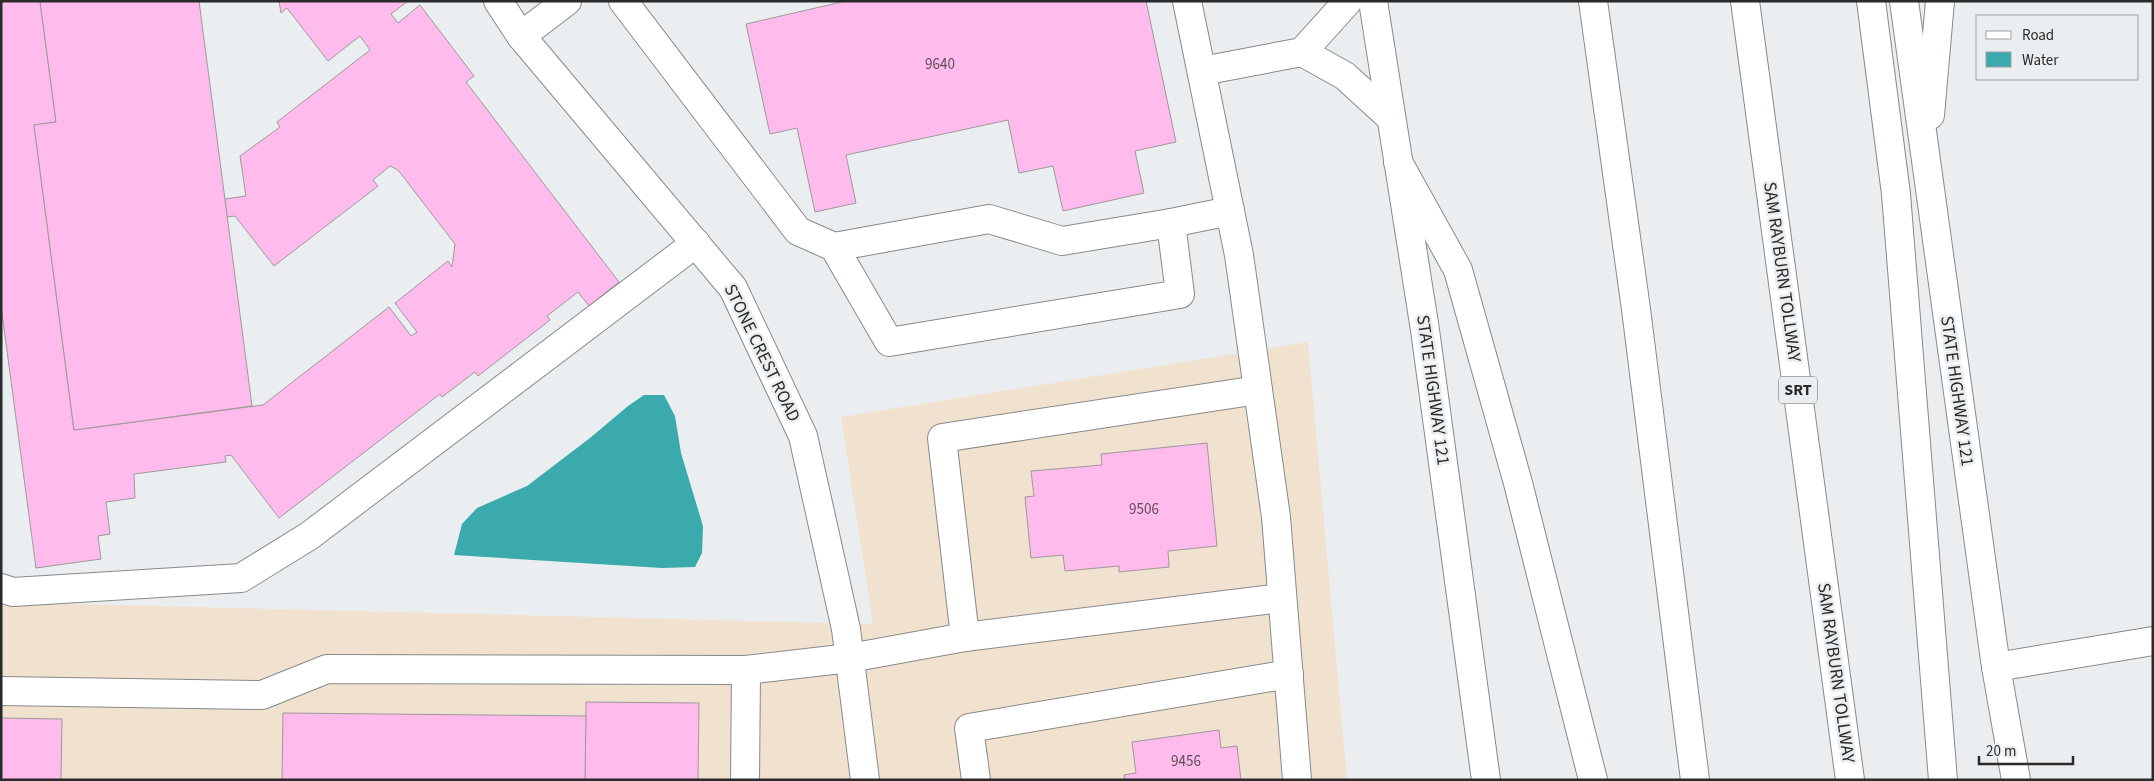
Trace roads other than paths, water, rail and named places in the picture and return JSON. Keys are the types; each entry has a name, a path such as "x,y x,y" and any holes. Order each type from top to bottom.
{"main road":[{"name":"STONE CREST ROAD","path":"498,1 522,36 732,288 803,436 846,628 865,780"},
{"path":"522,36 567,1"},
{"path":"623,1 798,232 834,247 989,219 1062,241 1230,211"},
{"path":"1187,1 1239,255 1276,517 1298,780"},
{"path":"1202,71 1302,52 1348,1"},
{"name":"STATE HIGHWAY 121","path":"1373,1 1426,339 1486,780"},
{"path":"1593,1 1636,309 1695,780"},
{"name":"SAM RAYBURN TOLLWAY","path":"1746,1 1850,780"},
{"path":"1871,1 1896,194 1943,780"},
{"name":"STATE HIGHWAY 121","path":"1904,1 1996,667 2016,780"},
{"path":"1926,164 1940,1"},
{"path":"1302,52 1345,76 1391,118"},
{"path":"1398,162 1458,270 1518,483 1593,780"},
{"path":"834,247 889,342 1180,294 1171,223"},
{"path":"1,588 13,592 241,578 309,536 696,243"},
{"path":"965,637 942,438 1258,390"},
{"path":"1,690 262,695 327,669 746,670 850,658 965,637 1282,598"},
{"path":"1996,667 2153,641"},
{"path":"745,780 746,670"},
{"path":"976,780 969,728 1289,674"}],"water":[{"path":"644,395 664,395 675,416 681,453 703,526 702,553 695,567 662,568 454,555 462,524 477,508 527,486"}]}
